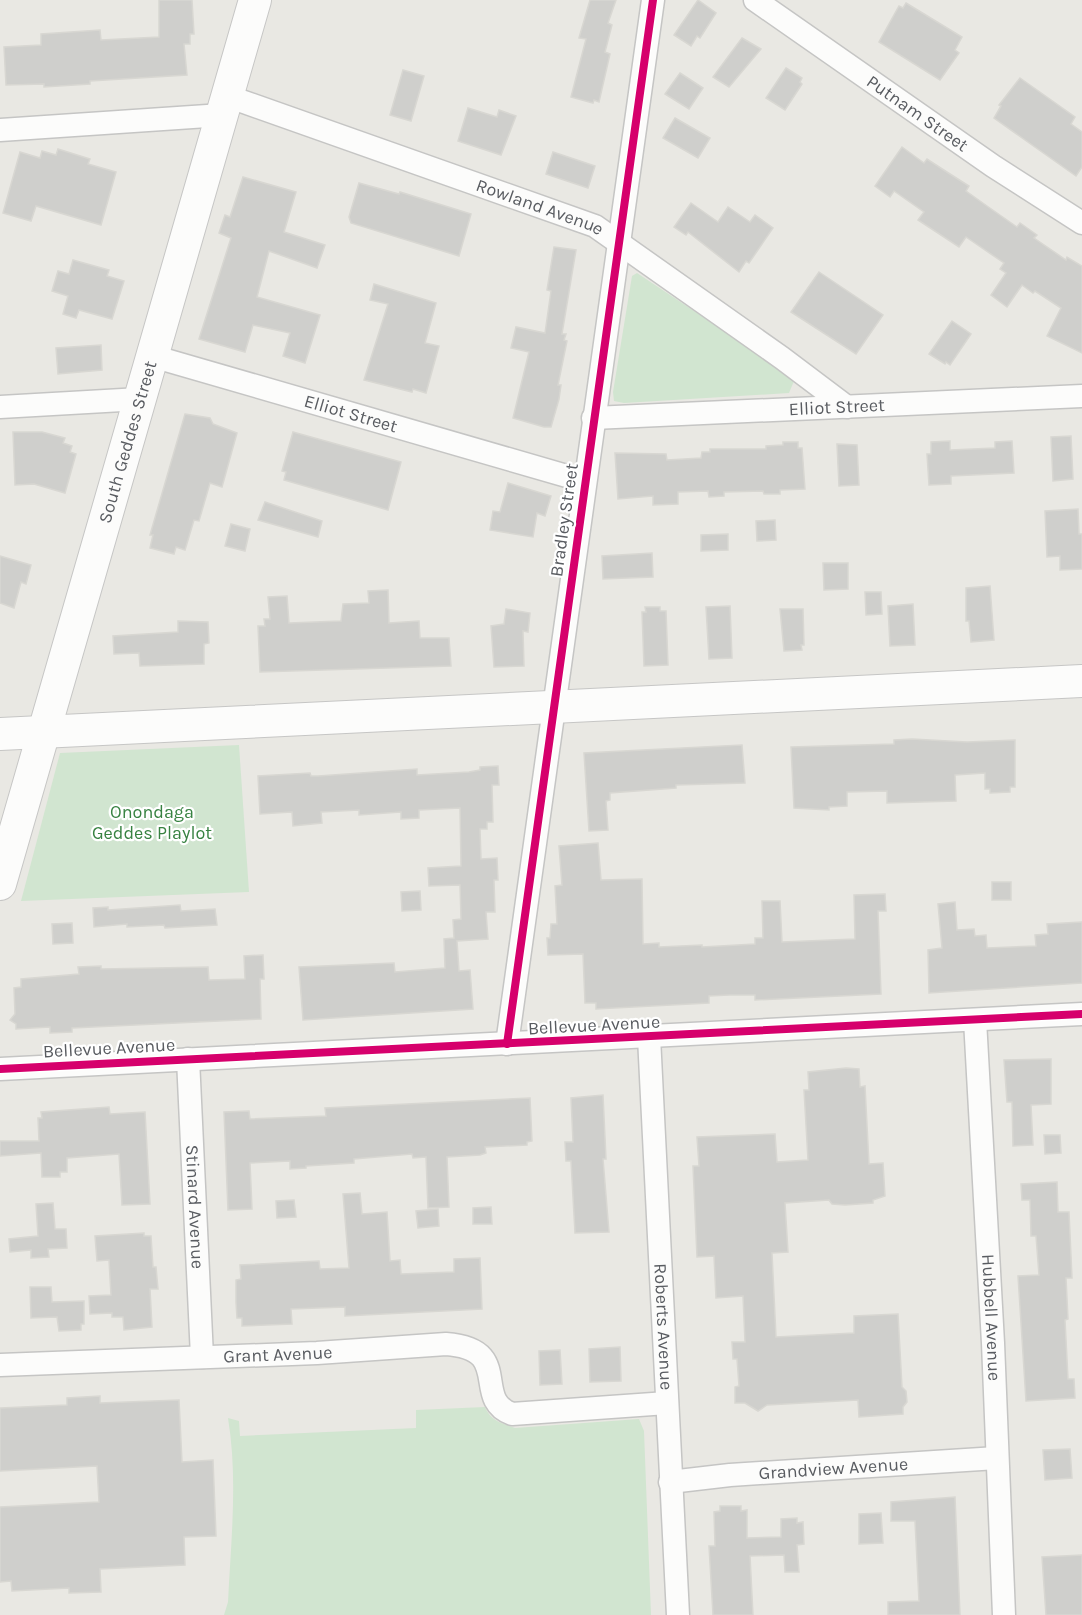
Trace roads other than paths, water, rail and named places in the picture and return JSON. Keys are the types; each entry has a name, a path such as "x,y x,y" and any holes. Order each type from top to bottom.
{"street":[{"name":"South Geddes Street","path":"0,882 255,0"},
{"name":"Bradley Street","path":"507,1044 653,0"},
{"name":"Putnam Street","path":"755,0 993,166 1082,223"},
{"name":"Rowland Avenue","path":"0,130 224,105 595,226 847,407"},
{"name":"Elliot Street","path":"152,356 584,481"},
{"name":"Elliot Street","path":"594,418 1082,396"},
{"path":"0,406 140,399"},
{"path":"0,734 1082,681"},
{"name":"Bellevue Avenue","path":"0,1069 1082,1014"},
{"name":"Hubbell Avenue","path":"975,1020 993,1343 1004,1615"},
{"name":"Roberts Avenue","path":"649,1037 678,1615"},
{"name":"Stinard Avenue","path":"188,1059 202,1356"},
{"name":"Grant Avenue","path":"0,1365 463,1345 477,1350 486,1362 494,1396 502,1410 512,1414 667,1404"},
{"name":"Grandview Avenue","path":"670,1482 730,1475 996,1458"}],"park label":[{"name":"Onondaga Geddes Playlot","path":"152,822"}]}
